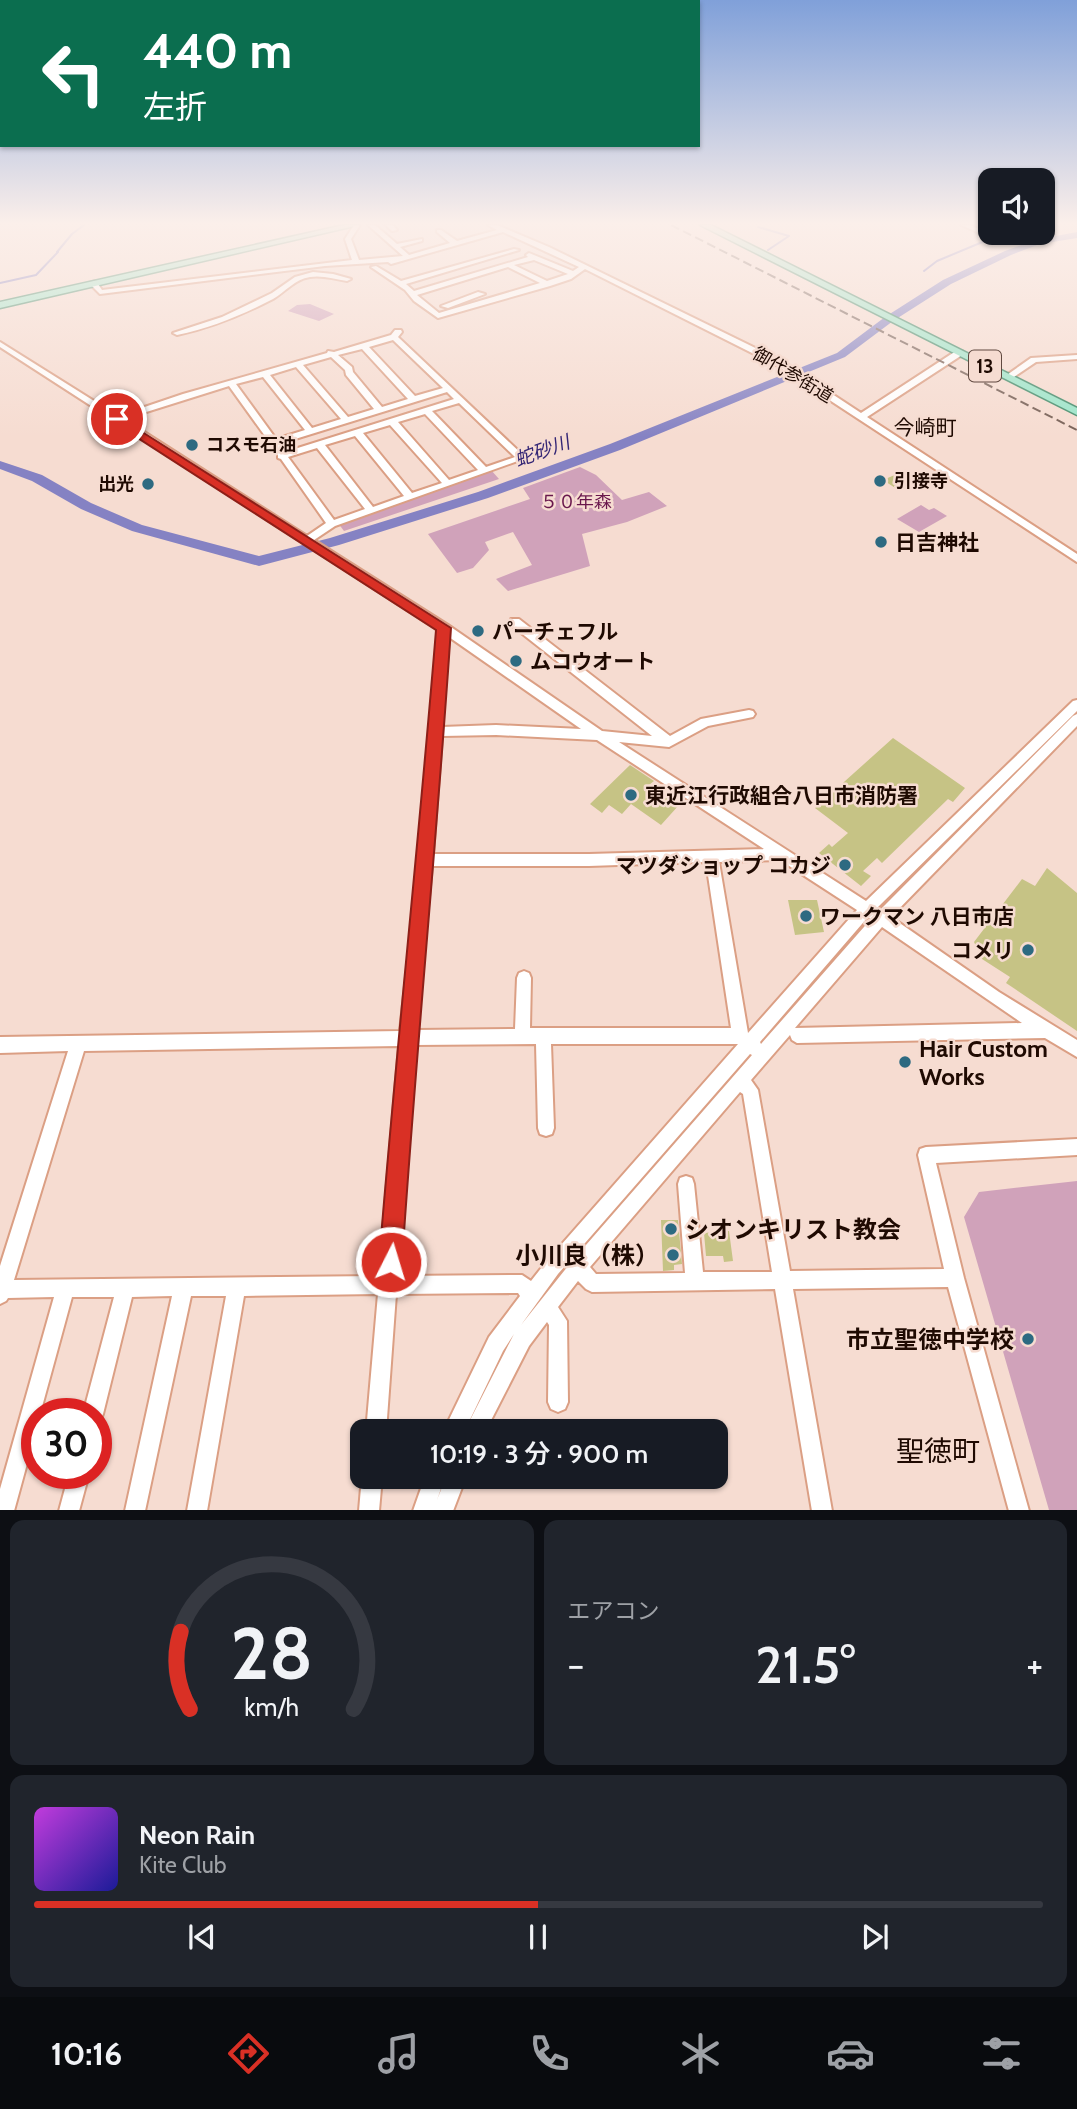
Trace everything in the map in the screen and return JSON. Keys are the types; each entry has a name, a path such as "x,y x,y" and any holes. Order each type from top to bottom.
{"main road":[{"path":"0,305 40,295"},
{"name":"13","path":"846,295 1077,412"}],"street":[{"path":"177,333 202,328 273,295"},
{"path":"414,295 438,316 509,295"},
{"path":"483,295 490,301"},
{"name":"御代参街道","path":"640,295 796,374 1077,559"},
{"path":"117,419 396,334 448,389 521,458 332,524 308,540"},
{"path":"0,344 324,550 598,735 874,913 994,997 1077,1049"},
{"path":"363,346 414,400"},
{"path":"331,353 349,369 349,373 360,383 362,391 380,410"},
{"path":"861,417 959,353"},
{"path":"1008,377 1034,360 1077,358"},
{"path":"298,364 346,420"},
{"path":"265,374 310,431"},
{"path":"231,383 332,524"},
{"path":"275,442 448,389"},
{"path":"281,456 460,400"},
{"path":"426,410 484,471"},
{"path":"392,421 448,484"},
{"path":"357,432 410,497"},
{"path":"320,444 371,511"},
{"path":"515,622 668,742"},
{"path":"377,1419 407,1039 426,860 443,628"},
{"path":"459,1419 495,1344 578,1267 763,1055 874,913 1077,704"},
{"path":"436,732 496,730 598,735 668,742 705,722 749,714"},
{"path":"481,1419 522,1339 552,1268 745,1040 1077,719"},
{"path":"426,860 712,858 783,854"},
{"path":"712,858 745,1040"},
{"path":"522,1036 524,978"},
{"path":"797,1035 1048,1030"},
{"path":"0,1045 522,1036 745,1040 763,1055"},
{"path":"543,1037 545,1128"},
{"path":"78,1045 1,1291 522,1284 558,1321 558,1402"},
{"path":"740,1081 750,1090 822,1510"},
{"path":"1019,1510 955,1278 926,1155 1077,1147"},
{"path":"686,1184 695,1280"},
{"path":"578,1267 592,1283 955,1278"},
{"path":"197,1510 236,1288"},
{"path":"4,1510 65,1289"},
{"path":"97,1398 125,1289"},
{"path":"135,1510 183,1289"},
{"path":"69,1510 75,1489"},
{"path":"369,1510 371,1489"},
{"path":"423,1510 431,1489"},
{"path":"443,1510 451,1489"}],"green space":[{"path":"310,304 334,314 319,321 288,311 297,305"},
{"name":"５０年森","path":"580,467 596,475 622,500 649,492 667,506 627,522 582,534 590,566 508,591 496,579 532,565 513,532 485,542 489,550 473,568 457,573 428,534 530,499 523,488"},
{"path":"491,470 499,479 344,531 338,523"},
{"path":"921,505 929,510 934,508 947,516 919,532 897,519"},
{"name":"市立聖徳中学校","path":"1077,1181 1077,1510 1049,1510 964,1217 979,1192"}],"building":[{"name":"引接寺","path":"897,474 903,475 914,484 900,491 883,480"},
{"path":"893,738 965,788 953,802 948,799 882,863 877,858 863,871 871,876 861,886 819,853 829,844 832,847 848,833 815,808"},
{"name":"東近江行政組合八日市消防署","path":"630,765 654,781 649,785 679,805 661,825 631,804 622,814 609,805 602,813 590,804"},
{"name":"コメリ","path":"1047,868 1077,893 1077,1031 1006,983 1010,977 982,959 974,942 1022,879 1035,886"},
{"name":"ワークマン 八日市店","path":"788,900 817,900 824,932 795,935"},
{"path":"661,1220 678,1220 682,1264 674,1265 674,1270 663,1271"},
{"path":"729,1231 733,1261 724,1262 723,1256 706,1256 704,1233"}],"waterway":[{"name":"蛇砂川","path":"0,465 37,478 86,506 137,528 259,561 334,542 483,495 615,447 841,355 926,295"}],"railway":[{"path":"811,295 1077,430"}],"place":[{"name":"コスモ石油","path":"192,445"},
{"name":"引接寺","path":"880,481"},
{"name":"出光","path":"148,484"},
{"name":"日吉神社","path":"881,542"},
{"name":"パーチェフル","path":"478,631"},
{"name":"ムコウオート","path":"516,661"},
{"name":"東近江行政組合八日市消防署","path":"631,795"},
{"name":"マツダショップ コカジ","path":"845,865"},
{"name":"ワークマン 八日市店","path":"806,916"},
{"name":"コメリ","path":"1028,950"},
{"name":"Hair Custom Works","path":"905,1062"},
{"name":"シオンキリスト教会","path":"671,1229"},
{"name":"小川良（株）","path":"673,1255"},
{"name":"市立聖徳中学校","path":"1028,1339"}],"district":[{"name":"今崎町","path":"925,427"},
{"name":"聖徳町","path":"938,1451"}],"route":[{"path":"117,419 443,628 426,860 407,1039 391,1262"}]}
